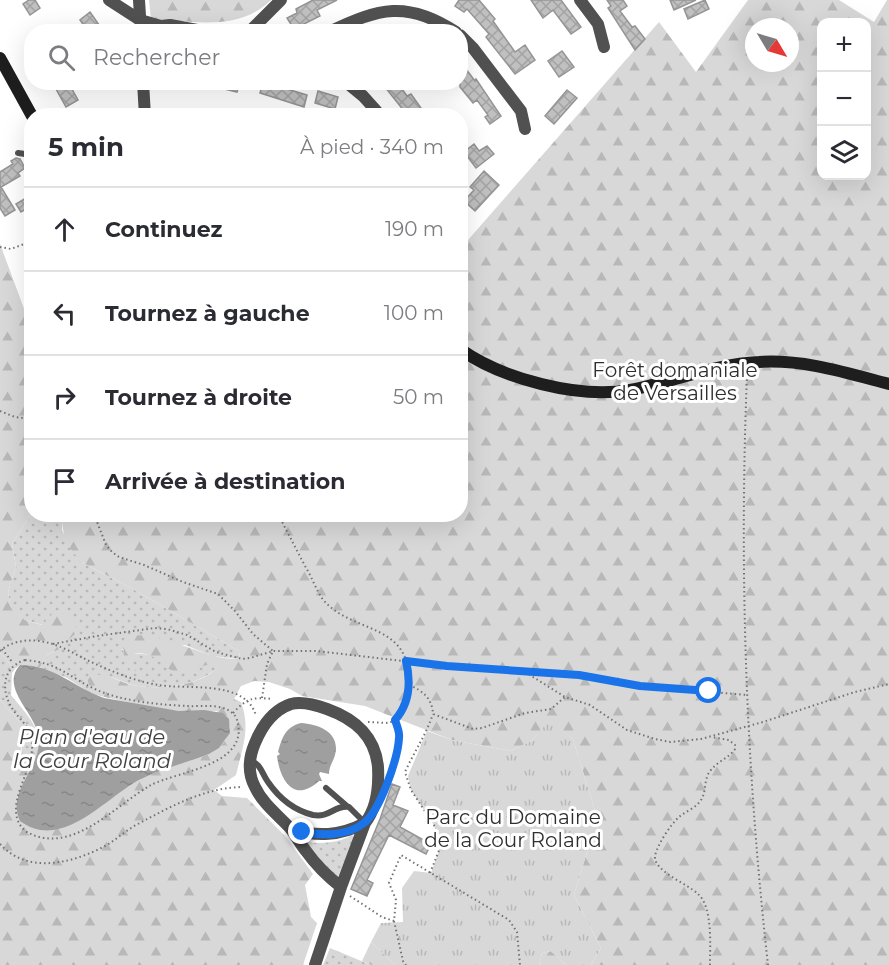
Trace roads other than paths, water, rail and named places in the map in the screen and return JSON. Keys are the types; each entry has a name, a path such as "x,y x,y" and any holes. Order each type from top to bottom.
{"main road":[{"path":"0,57 28,108"},
{"path":"468,354 508,374 594,393 629,390 723,367 772,362 806,365 889,384"}],"street":[{"path":"109,0 139,24"},
{"path":"140,0 141,24"},
{"path":"257,24 281,0"},
{"path":"580,0 598,24 603,47"},
{"path":"345,24 363,15 383,10 405,10 427,14 445,24"},
{"path":"468,43 515,102 525,129"},
{"path":"143,90 145,108"},
{"path":"356,90 374,108"},
{"path":"315,965 341,887 375,804 378,780 375,749 362,728 351,719 318,706 303,703 291,704 281,709 266,723 255,745 249,772 254,787 271,810 291,829 318,866 341,887"},
{"path":"291,829 315,835 338,834 368,819"}],"lane":[{"path":"18,153 24,154"},
{"path":"250,760 258,764 280,797 297,808 326,816 339,808 349,807"},
{"path":"326,788 368,819"}],"water":[{"name":"Plan d'eau de la Cour Roland","path":"20,665 44,669 104,698 179,711 204,710 223,713 229,719 230,733 219,748 209,754 139,780 82,819 52,830 36,829 20,821 17,809 17,799 39,746 35,725 20,699 14,682 15,673"},
{"path":"301,723 315,725 327,731 332,735 336,747 329,774 320,772 322,781 310,788 296,790 285,781 277,756 280,754 278,752 285,734 291,727"}],"park label":[{"name":"Forêt domaniale de Versailles","path":"675,382"},
{"name":"Parc du Domaine de la Cour Roland","path":"513,828"}]}
